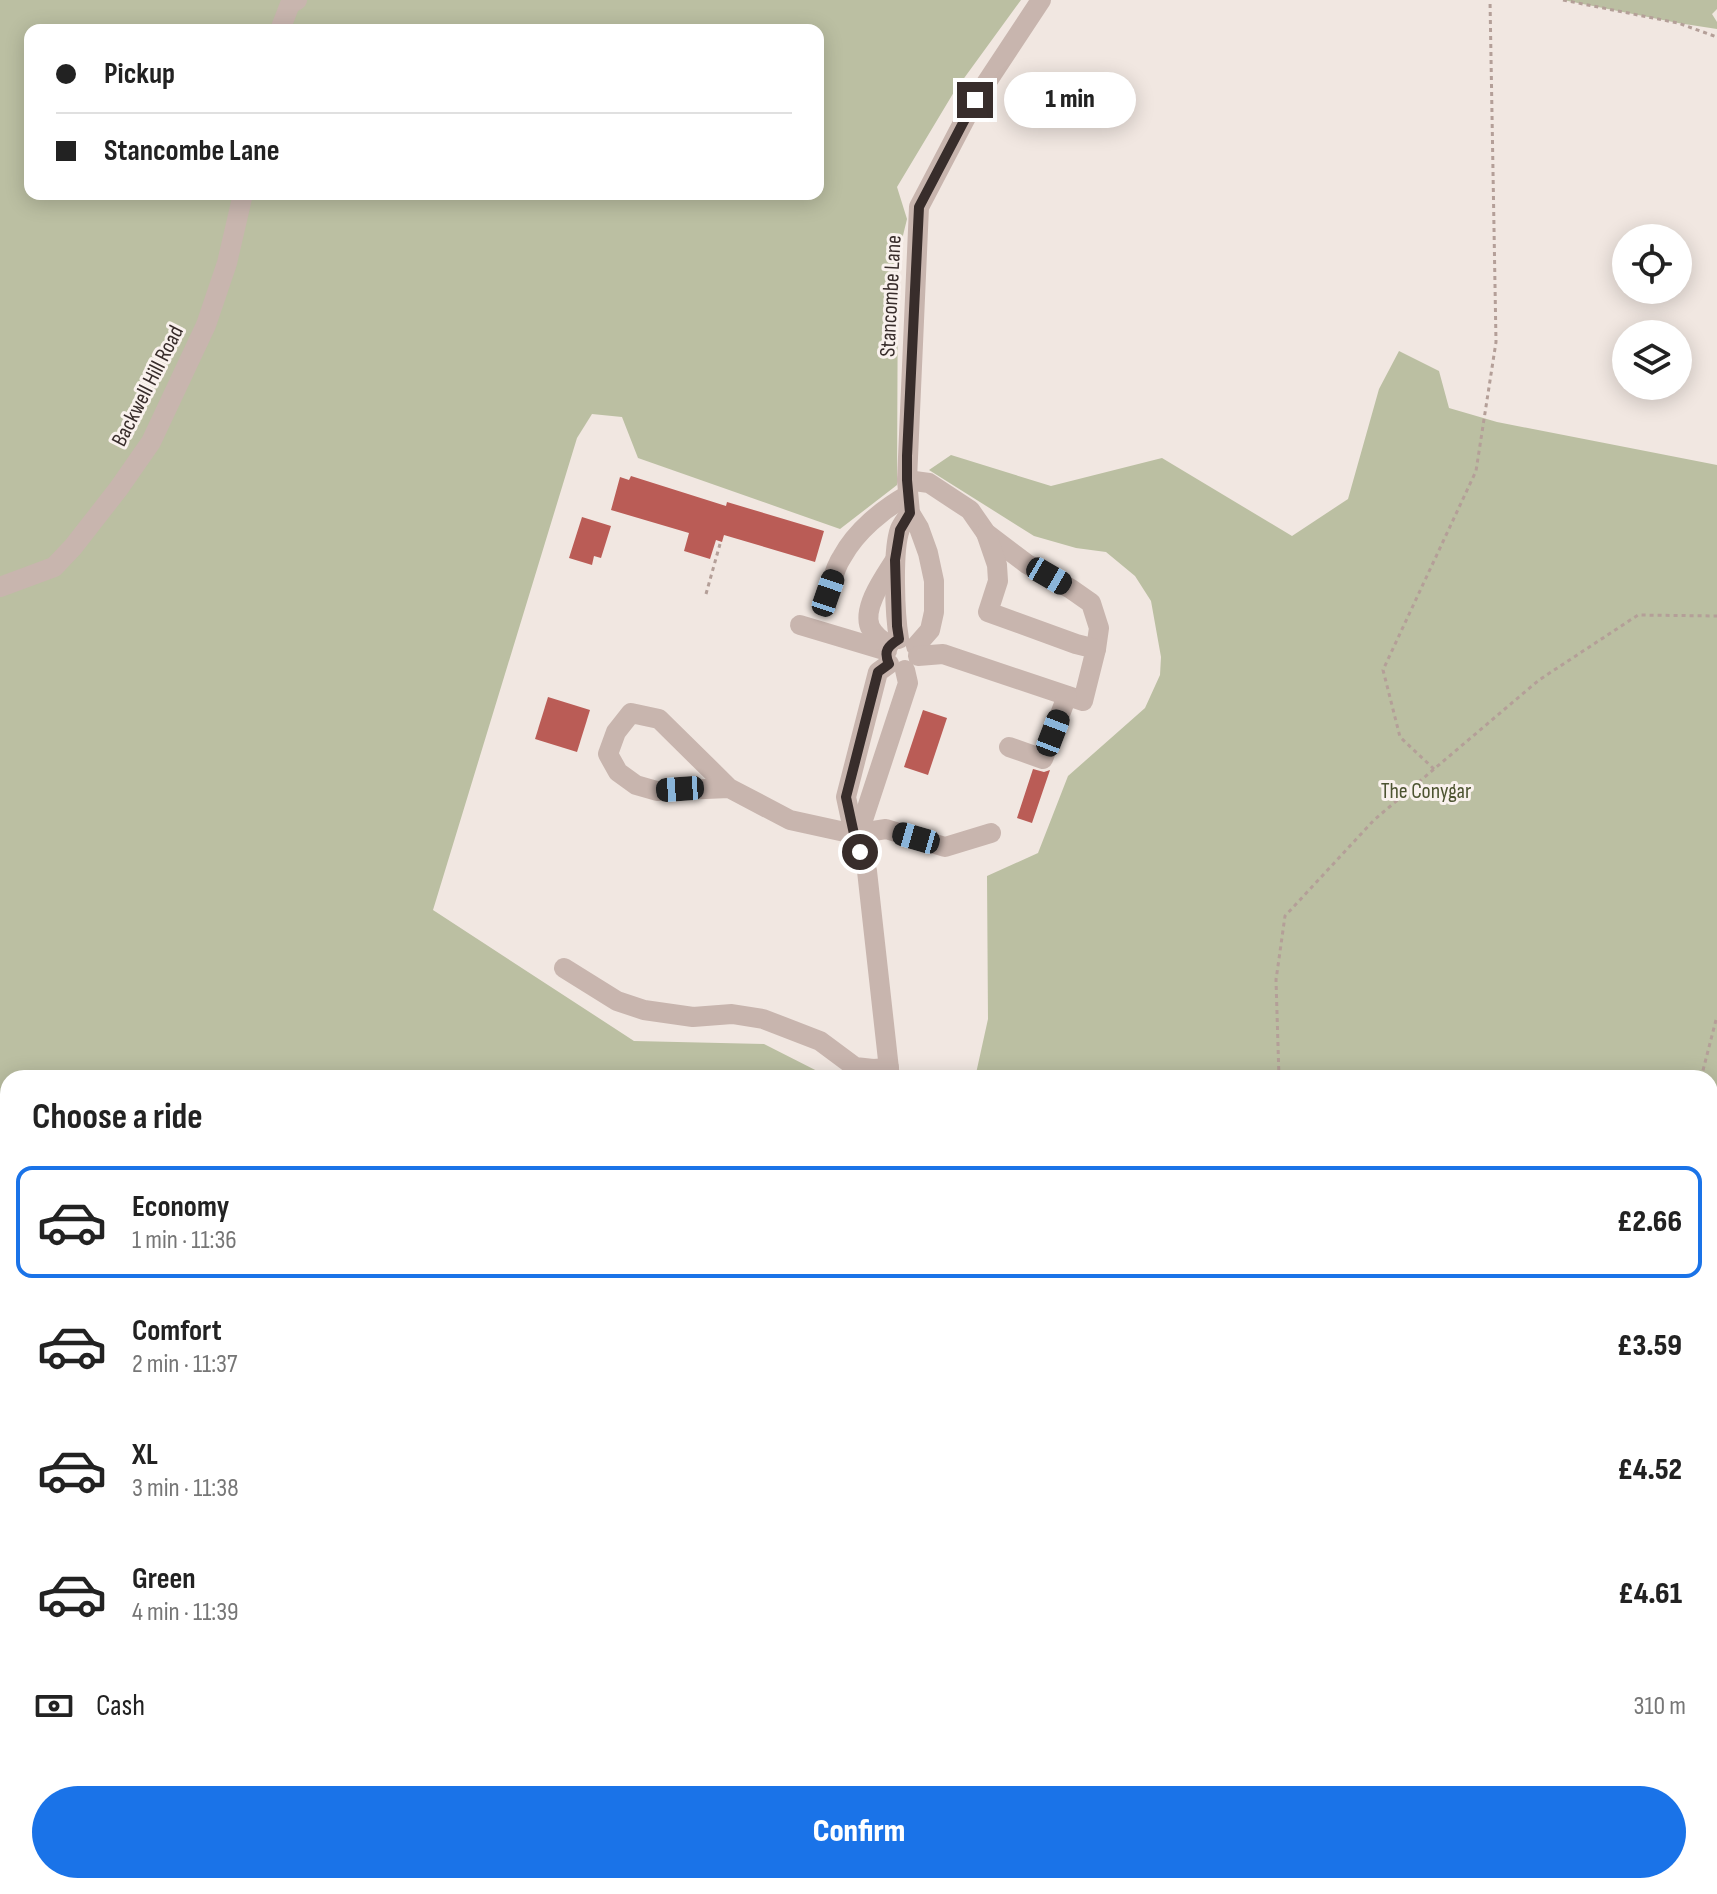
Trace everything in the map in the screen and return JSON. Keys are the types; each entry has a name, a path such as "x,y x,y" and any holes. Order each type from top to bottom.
{"street":[{"path":"282,24 290,4 297,0"},
{"name":"Stancombe Lane","path":"908,496 919,207 975,100 1041,0"},
{"name":"Backwell Hill Road","path":"0,587 54,567 83,536 151,442 206,325 227,263 242,200"},
{"path":"828,593 840,559 854,539 892,504 929,483 970,510 986,533 997,565 998,581 988,612 1096,649"},
{"path":"854,834 864,817 908,683 897,626 895,560 908,496"},
{"path":"889,1070 867,871 854,834 846,797 878,672 930,630 934,612 934,581 928,553 908,496"},
{"path":"800,625 900,653 943,654 1083,701 1099,628 1091,603 1027,564 986,533"},
{"path":"895,560 877,589 868,615 870,627 879,638 900,653"},
{"path":"1009,747 1043,759 1067,696"},
{"path":"729,788 657,791 636,785 618,772 608,754 616,732 631,713 659,719 729,788 790,820 854,834 886,829 945,847 991,833"},
{"path":"564,968 617,1001 644,1010 693,1017 732,1014 763,1019 820,1041 855,1067 877,1070"}],"path":[{"path":"1434,769 1400,737 1383,670 1476,471 1496,342 1490,0"},
{"path":"1563,0 1678,23 1717,37"},
{"path":"706,594 720,544"},
{"path":"1279,1070 1276,980 1285,916 1374,820 1539,680 1638,615 1717,616"},
{"path":"1703,1070 1717,1016"}],"green space":[{"path":"0,0 1021,0 954,92 897,187 907,219 898,256 897,485 840,529 638,458 622,417 592,414 577,438 433,910 634,1041 764,1044 815,1070 0,1070"},
{"path":"1563,0 1717,0 1717,9 1712,14 1717,29 1678,23"},
{"name":"The Conygar","path":"1399,351 1439,371 1449,408 1497,422 1717,465 1717,1070 977,1070 988,1019 987,876 1038,853 1068,776 1145,708 1160,675 1161,657 1151,601 1135,576 1106,552 1076,548 1034,536 929,470 951,455 1051,486 1162,458 1292,536 1348,499 1379,389"}],"building":[{"path":"631,476 726,506 727,502 824,531 815,562 724,535 722,542 716,540 710,559 684,551 689,533 611,510 620,477 629,480"},
{"path":"582,517 611,526 601,558 594,556 592,565 569,558"},
{"path":"548,697 590,710 577,752 535,739"},
{"path":"923,710 947,718 928,775 904,767"},
{"path":"1033,769 1050,770 1032,823 1017,818"}],"route":[{"path":"860,852 846,797 878,672 889,664 886,658 889,645 899,639 895,560 900,530 910,513 907,456 919,207 975,100"}]}
